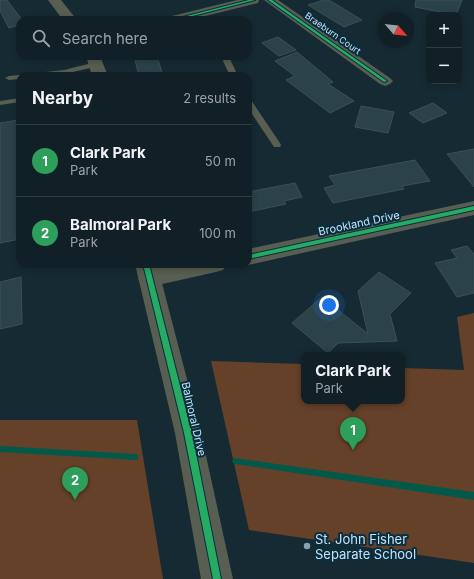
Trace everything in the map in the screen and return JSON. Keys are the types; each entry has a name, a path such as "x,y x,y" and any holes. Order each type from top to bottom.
{"street":[{"path":"54,0 67,16"},
{"path":"189,16 252,0"},
{"name":"Braeburn Court","path":"270,0 385,81"},
{"name":"Brookland Drive","path":"252,256 474,208"},
{"path":"148,271 177,268"},
{"name":"Balmoral Drive","path":"148,271 188,433 217,579"}],"lane":[{"path":"227,61 232,72"},
{"path":"64,72 96,65"},
{"path":"9,78 16,77"},
{"path":"0,103 16,101"},
{"path":"252,108 277,145"}],"shaded area":[{"path":"474,313 474,563 249,530 211,361 301,364 301,404 405,404 405,368 464,370 457,317"},
{"path":"0,420 137,420 163,579 0,579"}],"building":[{"path":"0,0 7,0 19,16 16,16 16,26 9,28 0,11"},
{"path":"329,0 362,20 344,27 308,5"},
{"path":"416,0 462,0 457,12 441,12 415,7"},
{"path":"278,37 296,50 279,56 262,43"},
{"path":"297,52 333,82 328,84 354,101 330,113 286,80 295,76 275,61"},
{"path":"135,60 158,60 162,72 138,72"},
{"path":"433,103 447,113 423,123 409,113"},
{"path":"361,106 394,112 388,133 355,127"},
{"path":"16,120 16,240 0,243 0,123"},
{"path":"474,149 474,187 447,154"},
{"path":"415,160 430,181 402,186 404,189 333,203 324,188 335,185 329,176"},
{"path":"295,183 302,197 284,201 286,204 252,211 252,191"},
{"path":"467,246 474,254 474,293 457,297 435,263 457,258 451,250"},
{"path":"379,272 411,293 390,314 397,341 338,343 329,352 327,352 292,323 322,297 368,334 358,291"},
{"path":"21,277 22,324 0,329 0,282"}],"waterway":[{"path":"0,449 136,457"},
{"path":"235,461 474,496"}],"cycle path":[{"path":"189,16 253,0"},
{"path":"270,0 385,81"},
{"path":"252,256 474,208"},
{"path":"147,268 188,433 217,579"}],"place":[{"name":"Clark Park","path":"353,450"},
{"name":"Balmoral Park","path":"75,500"},
{"name":"St. John Fisher Separate School","path":"307,546"}]}
